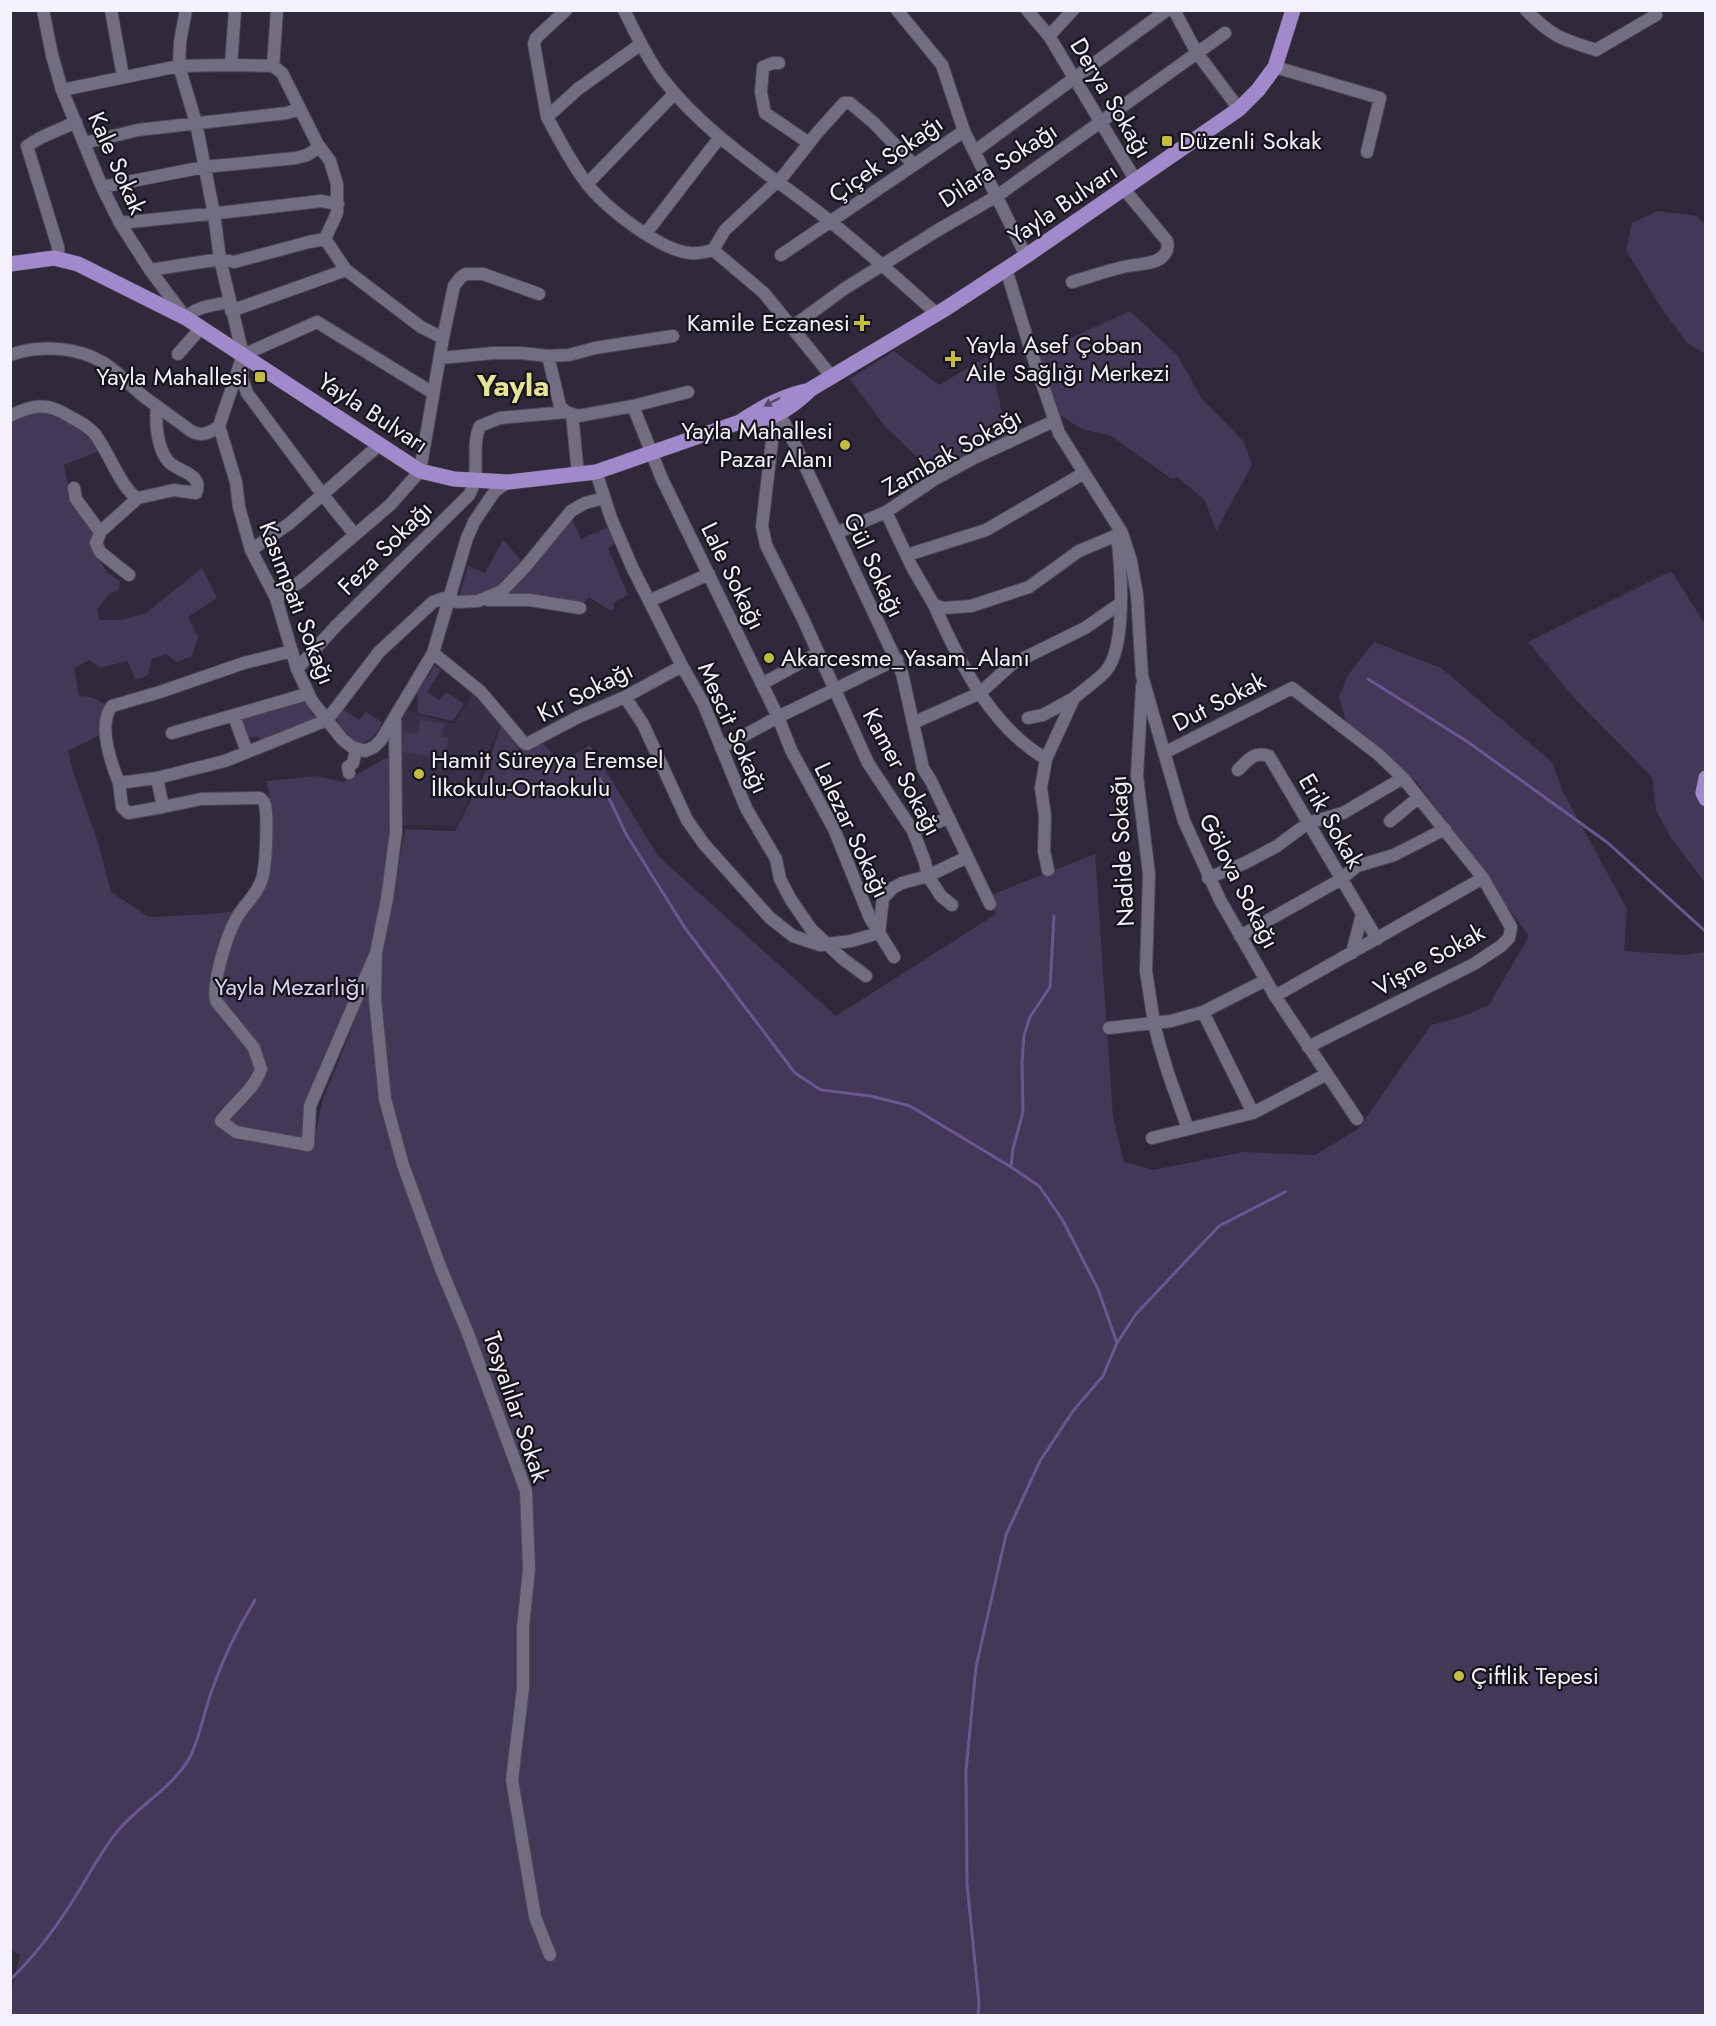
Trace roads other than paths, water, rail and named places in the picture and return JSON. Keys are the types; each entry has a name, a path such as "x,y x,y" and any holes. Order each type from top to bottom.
{"main road":[{"name":"Yayla Bulvarı","path":"738,423 761,421 797,403 811,389 937,314 1026,256 1239,109 1258,90 1275,67 1293,10"},
{"name":"Yayla Bulvarı","path":"10,264 54,258 78,264 186,318 420,471 437,476 508,482 596,472 738,423 779,399 811,389"},
{"path":"1706,778 1703,793 1706,799"}],"street":[{"name":"Kale Sokak","path":"43,10 62,90 102,187 120,223 150,270 186,318"},
{"path":"111,10 123,76"},
{"path":"186,10 180,42 179,66 196,123 214,214 220,259 243,356 242,378 247,393 355,535"},
{"path":"231,65 235,10"},
{"path":"273,66 277,10"},
{"path":"566,10 536,38 534,44 548,117 565,153 587,184 602,200 646,233 673,249 689,253 713,250 725,230 784,175 844,103 850,103 874,123 914,165"},
{"path":"624,10 661,76 720,138 831,222 937,314"},
{"path":"897,10 942,65 964,131 1026,256"},
{"name":"Derya Sokağı","path":"1027,10 1049,36 1075,78 1100,122 1130,185 1167,241 1168,247 1160,259 1155,261 1122,267 1072,282"},
{"path":"1049,36 1073,10"},
{"path":"975,151 1167,10"},
{"path":"1174,10 1197,53 1239,109"},
{"path":"1526,10 1561,40 1596,50 1656,15 1654,10"},
{"name":"Dilara Sokağı","path":"792,327 844,289 997,196 1225,33"},
{"path":"548,117 578,88 641,44"},
{"path":"779,63 763,67 761,92 765,113 809,144"},
{"path":"62,90 179,66 273,66 282,73 299,109 330,161 334,173 337,184 337,213 325,240"},
{"path":"1275,67 1380,98 1367,152"},
{"path":"587,184 675,93"},
{"path":"84,143 138,130 287,113 299,109"},
{"path":"59,259 55,238 27,146 75,122"},
{"name":"Çiçek Sokağı","path":"781,255 964,131"},
{"path":"646,233 720,138"},
{"path":"102,187 204,167 296,158 307,155 320,147"},
{"path":"120,223 321,201 338,204"},
{"path":"150,270 220,259 234,262 309,242 325,240"},
{"path":"325,240 346,270 421,327 443,338"},
{"path":"713,250 764,293 832,377"},
{"path":"1006,269 1014,300 1059,433 1120,534 1121,603 1116,646 1110,665 1104,673 1074,698 1043,715 1028,718"},
{"path":"186,318 190,313 199,309 230,306 346,270"},
{"path":"276,598 302,581 390,505 420,471 443,338 454,286 461,277 466,274 483,274 539,294"},
{"path":"10,355 19,352 61,349 93,357 111,368 157,406 197,434 210,433 219,426 220,416 243,356 317,322 433,393"},
{"path":"178,354 201,328"},
{"path":"440,358 494,353 521,353 548,357 673,336"},
{"path":"548,357 560,406 578,416 633,406 688,392"},
{"path":"10,416 28,407 46,406 61,411 83,424 101,442 125,489 138,498"},
{"path":"129,575 100,552 96,543 100,532 138,498 174,490 196,494 198,489 193,476 169,462 164,455 156,430 157,406"},
{"name":"Lale Sokağı","path":"633,406 651,453 778,717"},
{"path":"569,413 578,474"},
{"path":"475,481 477,438 480,426 500,418 569,413"},
{"name":"Gül Sokağı","path":"775,416 783,421 789,432 874,617 897,659 923,768 932,781 990,904"},
{"name":"Kamer Sokağı","path":"775,416 762,526 766,545 868,763 913,831 928,876 946,902 952,905"},
{"name":"Zambak Sokağı","path":"836,533 886,512 935,479 1054,421"},
{"name":"Kasımpatı Sokağı","path":"219,426 236,482 239,507 252,550 276,598 297,669 307,694 342,739 356,750"},
{"path":"252,550 277,533 323,495 379,445"},
{"name":"Mescit Sokağı","path":"596,472 621,543 682,666 703,703 751,817 776,860 780,879 791,900 811,929 843,959 866,976"},
{"path":"907,555 986,530 1084,473"},
{"name":"Feza Sokağı","path":"297,669 335,627 469,495 475,481"},
{"path":"349,773 348,767 353,763 356,750 365,751 374,747 381,740 433,653 467,538 474,522 495,491 508,482"},
{"path":"74,488 76,499 100,532"},
{"path":"478,601 495,595 508,585 571,512 585,503 604,498"},
{"path":"886,512 953,647 980,693 1011,733 1026,748 1046,759"},
{"path":"934,605 944,608 971,606 1029,587 1079,551 1120,534"},
{"name":"Gölova Sokağı","path":"1120,534 1128,552 1137,594 1142,676 1184,821 1208,878 1240,936 1275,996 1357,1119"},
{"path":"649,601 710,574"},
{"path":"119,783 157,778 225,761 327,720 379,652 433,602 444,598 457,602 530,600 580,608"},
{"path":"913,723 980,693 1012,664 1085,628 1121,603"},
{"path":"292,651 244,663 112,706 106,728 108,756 119,783 122,807 128,813 201,800 260,798 266,806 263,878 256,893 234,921 218,973 215,994 216,1001 254,1048 261,1069 244,1094 220,1121 236,1132 308,1145 310,1106 376,954 387,899 396,831 394,717"},
{"name":"Kır Sokağı","path":"433,653 478,689 527,744 578,717 625,697 682,666"},
{"path":"762,684 818,653"},
{"path":"722,748 778,717 897,659"},
{"name":"Nadide Sokağı","path":"1142,676 1137,776 1149,874 1146,972 1154,1023 1168,1073 1188,1129"},
{"name":"Dut Sokak","path":"1164,753 1292,688 1379,755 1403,778"},
{"path":"172,733 307,694"},
{"path":"625,697 644,724 687,820 704,844 770,918 794,936 820,945 851,941 879,933 883,898 893,888 902,883 928,876 967,857"},
{"path":"1048,870 1044,852 1045,816 1041,788 1046,759 1074,698"},
{"path":"234,716 247,752"},
{"name":"Lalezar Sokağı","path":"778,717 791,750 834,829 879,933 894,957"},
{"name":"Erik Sokak","path":"1238,770 1253,755 1261,753 1269,756 1340,880 1377,939"},
{"path":"157,778 163,807"},
{"path":"1208,878 1277,846 1308,824 1342,813 1403,778 1483,878 1275,996"},
{"path":"1390,820 1418,798"},
{"path":"913,831 949,818"},
{"path":"1240,936 1340,880 1357,866 1394,855 1445,829"},
{"name":"Vişne Sokak","path":"1308,1047 1474,964 1501,946 1509,938 1511,927 1483,878"},
{"path":"1352,953 1362,914"},
{"name":"Tosyalılar Sokak","path":"376,954 375,999 385,1099 403,1165 441,1269 468,1331 526,1491 530,1569 523,1627 523,1688 512,1780 535,1917 550,1955"},
{"path":"1109,1028 1171,1021 1203,1012 1266,980"},
{"path":"1203,1012 1254,1113"},
{"path":"1152,1138 1254,1113 1327,1074"}],"waterway":[{"path":"1368,679 1468,742 1608,843 1706,932"},
{"path":"600,779 626,834 685,928 795,1073 821,1090 871,1096 910,1106 1039,1186 1062,1219 1098,1289 1117,1343"},
{"path":"1011,1166 1023,1112 1024,1035 1030,1017 1050,987 1054,916"},
{"path":"978,2016 979,2003 967,1884 966,1771 976,1667 1006,1535 1040,1461 1073,1411 1103,1376 1117,1343 1136,1314 1219,1226 1285,1192"},
{"path":"10,1980 55,1928 116,1833 135,1813 166,1787 184,1767 200,1731 221,1666 255,1600"}],"place":[{"name":"Düzenli Sokak","path":"1167,141"},
{"name":"Kamile Eczanesi","path":"862,323"},
{"name":"Yayla Asef Çoban Aile Sağlığı Merkezi","path":"953,359"},
{"name":"Yayla Mahallesi","path":"260,377"},
{"name":"Yayla Mahallesi Pazar Alanı","path":"845,445"},
{"name":"Akarcesme_Yasam_Alanı","path":"769,658"},
{"name":"Hamit Süreyya Eremsel İlkokulu-Ortaokulu","path":"419,774"},
{"name":"Çiftlik Tepesi","path":"1459,1676"}],"district":[{"name":"Yayla","path":"513,386"}],"park label":[{"name":"Yayla Mezarlığı","path":"290,987"}]}
